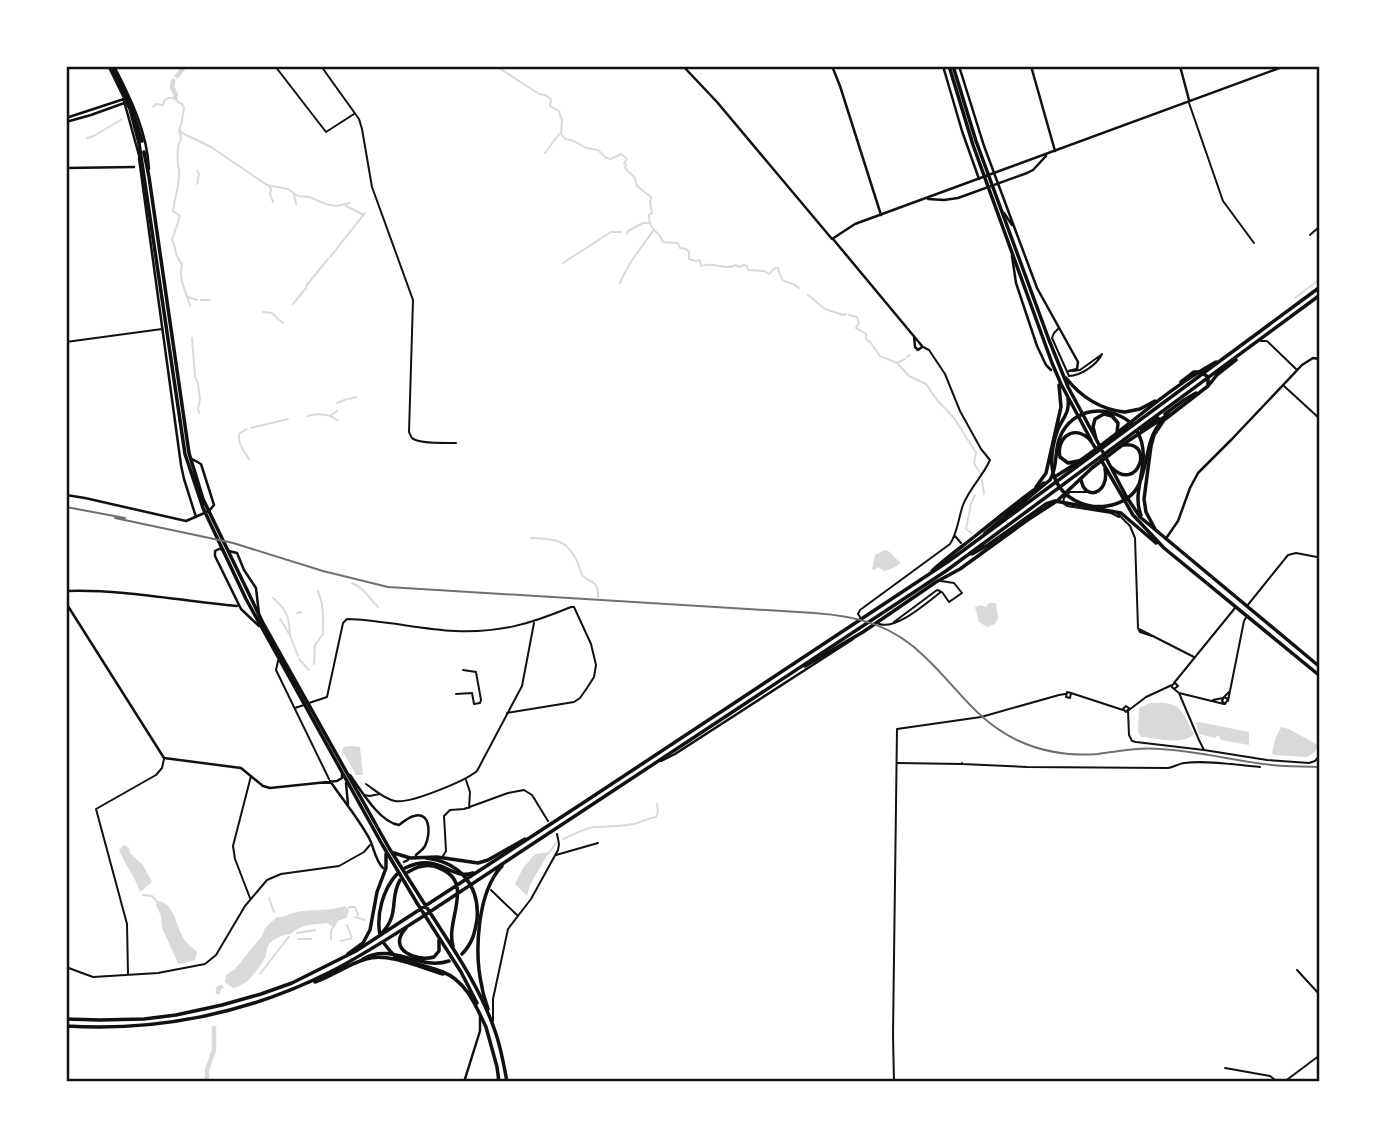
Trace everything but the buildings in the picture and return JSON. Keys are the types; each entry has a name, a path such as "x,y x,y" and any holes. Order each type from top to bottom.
{"main road":[{"path":"111,66 135,116 147,176 193,476"},
{"path":"951,66 1012,251 1066,394 1133,515 1164,548"},
{"path":"951,66 965,122 987,177"},
{"path":"147,176 184,444 193,476 204,508 263,629 307,704"},
{"path":"990,186 1027,280 1061,392 1061,407 1046,473 1035,488"},
{"path":"284,993 332,972 376,946 877,618 964,558 1129,436 1320,287"},
{"path":"1056,476 1206,368 1250,346 1320,295"},
{"path":"791,674 882,620 1057,501 1082,477 1122,446 1208,386 1250,346"},
{"path":"66,1019 133,1019 196,1011 292,983 365,946 923,580 1226,359"},
{"path":"1056,371 1090,401 1107,409 1125,412 1150,407"},
{"path":"1056,371 1072,396 1094,441"},
{"path":"1125,412 1145,407 1194,372 1206,374 1209,382 1206,388 1129,436"},
{"path":"975,543 1012,509 1048,482 1052,477 1055,467 1057,447 1063,431 1076,418 1092,411 1119,414 1138,432 1146,452 1143,477 1130,495 1111,505 1088,505 1068,496 1059,487 1055,479 1052,461 1056,435 1069,409 1066,394"},
{"path":"1159,535 1144,503 1151,446 1159,427 1179,408"},
{"path":"1146,523 1140,515 1138,505 1146,452 1156,427 1174,411"},
{"path":"1094,441 1093,424 1101,415 1110,414 1115,418 1119,426 1118,432"},
{"path":"1118,432 1147,415"},
{"path":"1079,461 1069,463 1062,460 1059,451 1061,440 1076,433 1094,441"},
{"path":"1107,465 1124,475 1138,468 1141,458 1138,450 1132,445 1122,446"},
{"path":"1082,477 1082,486 1086,491 1099,491 1107,478 1107,465"},
{"path":"1107,465 1146,523 1320,667"},
{"path":"923,580 944,559 1048,480"},
{"path":"964,558 988,545 1048,503 1059,501 1115,511 1127,517 1320,676"},
{"path":"247,596 389,848 460,956"},
{"path":"343,769 345,778 383,846 474,996 486,1027 499,1082"},
{"path":"407,864 426,856 483,862 534,835"},
{"path":"338,961 363,943 370,927 377,892 386,868 383,846"},
{"path":"389,848 407,864 433,866 444,870 454,880 458,901 451,933 452,942 496,1032 507,1082"},
{"path":"491,1021 482,988 479,954 483,904 489,884 511,858"},
{"path":"441,859 460,872 473,888 477,908 474,934 460,956"},
{"path":"407,864 430,862 463,876 484,868"},
{"path":"397,874 386,889 379,924 381,939 390,951 402,959 442,971 460,984 469,993 486,1027"},
{"path":"365,946 390,923 394,912 395,890 400,880"},
{"path":"412,923 399,939 404,951 432,959 439,951 438,938"},
{"path":"358,962 371,954 383,952 430,964 449,961"},
{"path":"66,1026 134,1026 210,1015 284,993 372,957 390,958 444,975 460,984"}],"street":[{"path":"111,66 131,99 135,116"},
{"path":"111,66 147,176"},
{"path":"275,66 326,132 355,114"},
{"path":"321,66 355,114 362,129 372,187 413,300 411,437 414,440 456,443"},
{"path":"683,66 724,110 914,336 915,347 918,350 922,346 929,350 945,374 960,411 981,449 990,460 963,506 955,536 944,550 858,612 859,616 884,625 892,624 937,590 949,602 962,593 954,583 936,582"},
{"path":"832,66 881,215"},
{"path":"943,66 979,179"},
{"path":"958,66 1034,281 1057,330 1078,362 1087,365"},
{"path":"1031,66 1055,151"},
{"path":"1180,66 1189,103 1223,201 1254,243"},
{"path":"832,239 855,224 1285,66"},
{"path":"958,85 969,102"},
{"path":"66,120 131,99"},
{"path":"128,114 131,109 135,116"},
{"path":"965,122 965,139"},
{"path":"138,153 180,455 196,517"},
{"path":"925,199 958,198 1027,173 1050,153"},
{"path":"66,168 134,166 139,161"},
{"path":"1023,163 1030,165 1027,173"},
{"path":"134,166 140,172"},
{"path":"955,188 952,195 958,198"},
{"path":"1000,208 1014,227"},
{"path":"1310,235 1320,226"},
{"path":"1012,251 1014,277 1041,355 1046,365 1056,371"},
{"path":"1026,259 1027,280"},
{"path":"1033,298 1035,293 1039,292"},
{"path":"1027,313 1039,326"},
{"path":"66,342 162,329 166,323"},
{"path":"162,329 169,340"},
{"path":"1057,330 1053,339 1070,376 1082,372 1102,354 1080,370 1071,371"},
{"path":"1269,343 1272,330"},
{"path":"1256,342 1266,340 1297,370"},
{"path":"1166,537 1178,520 1198,473 1307,360 1320,359"},
{"path":"1071,371 1078,368 1078,362"},
{"path":"169,375 172,364"},
{"path":"1283,386 1320,419"},
{"path":"180,455 184,444"},
{"path":"66,495 184,521 196,517 209,511 214,506 214,501 200,464 189,453"},
{"path":"182,463 187,464 193,476"},
{"path":"193,476 195,467 202,468"},
{"path":"1074,485 1079,486 1076,491"},
{"path":"1091,492 1070,492 1064,498 1064,504 1111,513 1122,518"},
{"path":"1115,511 1133,531 1135,538 1140,630 1194,657"},
{"path":"1127,523 1140,529"},
{"path":"1133,531 1140,529"},
{"path":"955,536 962,545"},
{"path":"963,567 988,545"},
{"path":"260,617 257,590 237,553 221,549 215,551 239,606 263,629"},
{"path":"1246,607 1289,555 1296,552 1317,557 1320,555"},
{"path":"66,591 115,592 239,606 245,605 247,596 257,590"},
{"path":"66,603 164,758 162,768 156,775 96,808 127,924 128,975"},
{"path":"295,708 327,697 343,623 347,619 457,631 499,629 534,622 574,607 595,657 595,672 587,688 574,702 507,713"},
{"path":"894,1082 897,729 981,717 1068,692 1126,709 1152,694 1175,686 1194,657 1236,607"},
{"path":"1224,704 1228,701 1247,616"},
{"path":"366,784 391,801 400,802 473,775 481,766 522,686 534,622"},
{"path":"652,765 675,754 863,632"},
{"path":"277,656 276,670 330,782 351,810"},
{"path":"456,694 472,693 474,704 480,703 481,700 476,672 463,670"},
{"path":"1175,686 1205,750"},
{"path":"1175,686 1184,694"},
{"path":"1224,704 1223,698 1229,691"},
{"path":"1070,698 1071,693"},
{"path":"1179,693 1224,704"},
{"path":"1065,694 1066,698 1078,696"},
{"path":"1209,700 1226,698 1228,701"},
{"path":"1126,709 1130,738 1136,742 1309,763 1320,755"},
{"path":"164,758 241,768 263,786 270,788 330,782 340,779 343,769"},
{"path":"897,763 1173,768 1192,762 1260,767"},
{"path":"343,769 370,803 394,825 399,825 415,815 425,818 428,825 426,843 416,855"},
{"path":"250,776 233,846 235,859 250,898"},
{"path":"345,778 347,802 383,868"},
{"path":"466,779 469,807"},
{"path":"441,859 446,851 444,815 451,810 462,810 524,790 532,795 548,821"},
{"path":"363,794 380,794"},
{"path":"370,803 373,796"},
{"path":"496,1032 492,1008 506,935 510,925 531,899 556,855 559,844 557,834"},
{"path":"364,852 370,846 370,841"},
{"path":"556,855 598,843"},
{"path":"446,851 453,859"},
{"path":"66,967 93,977 165,972 205,964 218,953 250,898 274,876 339,866 364,852 375,852"},
{"path":"388,869 394,868"},
{"path":"489,884 490,889 518,915"},
{"path":"248,894 254,893"},
{"path":"1297,970 1320,995"},
{"path":"464,1082 480,1031 478,1011"},
{"path":"1284,1082 1320,1055"},
{"path":"1225,1068 1270,1076 1278,1082"}],"shaded area":[{"path":"885,550 901,562 886,571 878,567 872,569 875,555"},
{"path":"989,603 996,603 998,618 995,624 987,627 979,622 975,607 986,607"},
{"path":"1150,703 1168,703 1179,708 1194,734 1183,740 1141,737 1138,732 1139,708"},
{"path":"1196,723 1249,732 1249,745 1221,740 1218,735 1215,738 1199,734"},
{"path":"1281,727 1318,745 1315,752 1307,757 1274,755 1272,753 1276,737"},
{"path":"350,746 360,747 363,775 356,775 342,750"},
{"path":"124,845 143,865 152,882 140,892 119,850"},
{"path":"549,852 530,885 527,896 515,884 523,868 535,854"},
{"path":"159,901 169,907 184,939 197,952 195,960 178,963 162,928 156,905"},
{"path":"345,906 349,911 346,918 338,921 335,926 328,923 308,925 278,937 268,946 265,958 248,980 233,988 225,982 226,975 235,969 262,936 265,928 277,917"}],"waterway":[{"path":"177,76 185,66"},
{"path":"496,66 551,99 550,106 559,111 562,121 561,134 565,139 598,150 606,158 611,159 621,154 627,159 625,168 635,178 637,186 651,197 652,213 649,220 663,242 678,243 680,248 689,252 689,259 700,260 701,266 744,265 748,270 769,274 778,268 784,281 799,288"},
{"path":"173,81 175,98"},
{"path":"153,107 156,104 163,105 168,98 175,98 184,108 182,120"},
{"path":"87,138 122,119"},
{"path":"182,121 177,154 179,180 173,211 180,216 172,240 182,264 182,280 190,306"},
{"path":"180,130 211,147 267,185 288,189 298,196 326,204 336,206 350,203"},
{"path":"545,153 559,134"},
{"path":"197,171 197,184"},
{"path":"268,185 273,202"},
{"path":"294,194 296,204"},
{"path":"346,206 362,214"},
{"path":"330,257 365,213"},
{"path":"627,234 643,223 649,223"},
{"path":"620,283 653,231"},
{"path":"563,263 611,232 621,232"},
{"path":"306,286 328,259"},
{"path":"1295,298 1320,279"},
{"path":"293,304 306,288"},
{"path":"808,295 825,309 846,314"},
{"path":"188,297 197,300"},
{"path":"201,300 210,300"},
{"path":"263,312 272,313 279,320"},
{"path":"849,315 857,317 859,323 856,328 866,334 866,339 880,356 897,363 909,376 926,384 954,418 975,451"},
{"path":"192,338 200,399 198,409"},
{"path":"897,363 905,359"},
{"path":"349,399 356,397"},
{"path":"337,403 347,399"},
{"path":"330,416 337,411"},
{"path":"308,416 322,414 335,419"},
{"path":"251,428 288,419"},
{"path":"240,433 247,429"},
{"path":"239,434 240,445 249,459"},
{"path":"976,452 974,463 980,473"},
{"path":"982,480 984,494"},
{"path":"971,533 966,529 975,495"},
{"path":"531,538 558,541 568,548 573,553 582,575 596,584 598,597"},
{"path":"352,583 363,590 378,607"},
{"path":"318,591 323,616"},
{"path":"273,598 286,614 290,635"},
{"path":"297,613 301,612"},
{"path":"314,664 315,645 323,634 323,618"},
{"path":"280,619 298,656"},
{"path":"299,659 309,670"},
{"path":"563,839 591,828 630,825 656,817 657,804"},
{"path":"548,854 556,843"},
{"path":"143,895 152,896 158,903"},
{"path":"269,898 274,912"},
{"path":"347,909 355,907 358,915"},
{"path":"355,917 365,920"},
{"path":"341,941 352,938 347,925"},
{"path":"331,939 334,926"},
{"path":"297,933 315,930"},
{"path":"260,974 289,937"},
{"path":"298,939 311,939"},
{"path":"218,992 221,987"},
{"path":"207,1082 207,1070 214,1050 214,1028"}],"railway":[{"path":"66,507 125,518"},
{"path":"115,518 233,543 323,571 388,587 814,613 860,620 887,630 913,646 991,724 1019,741 1038,748 1068,754 1161,749 1272,765 1320,767"}]}
